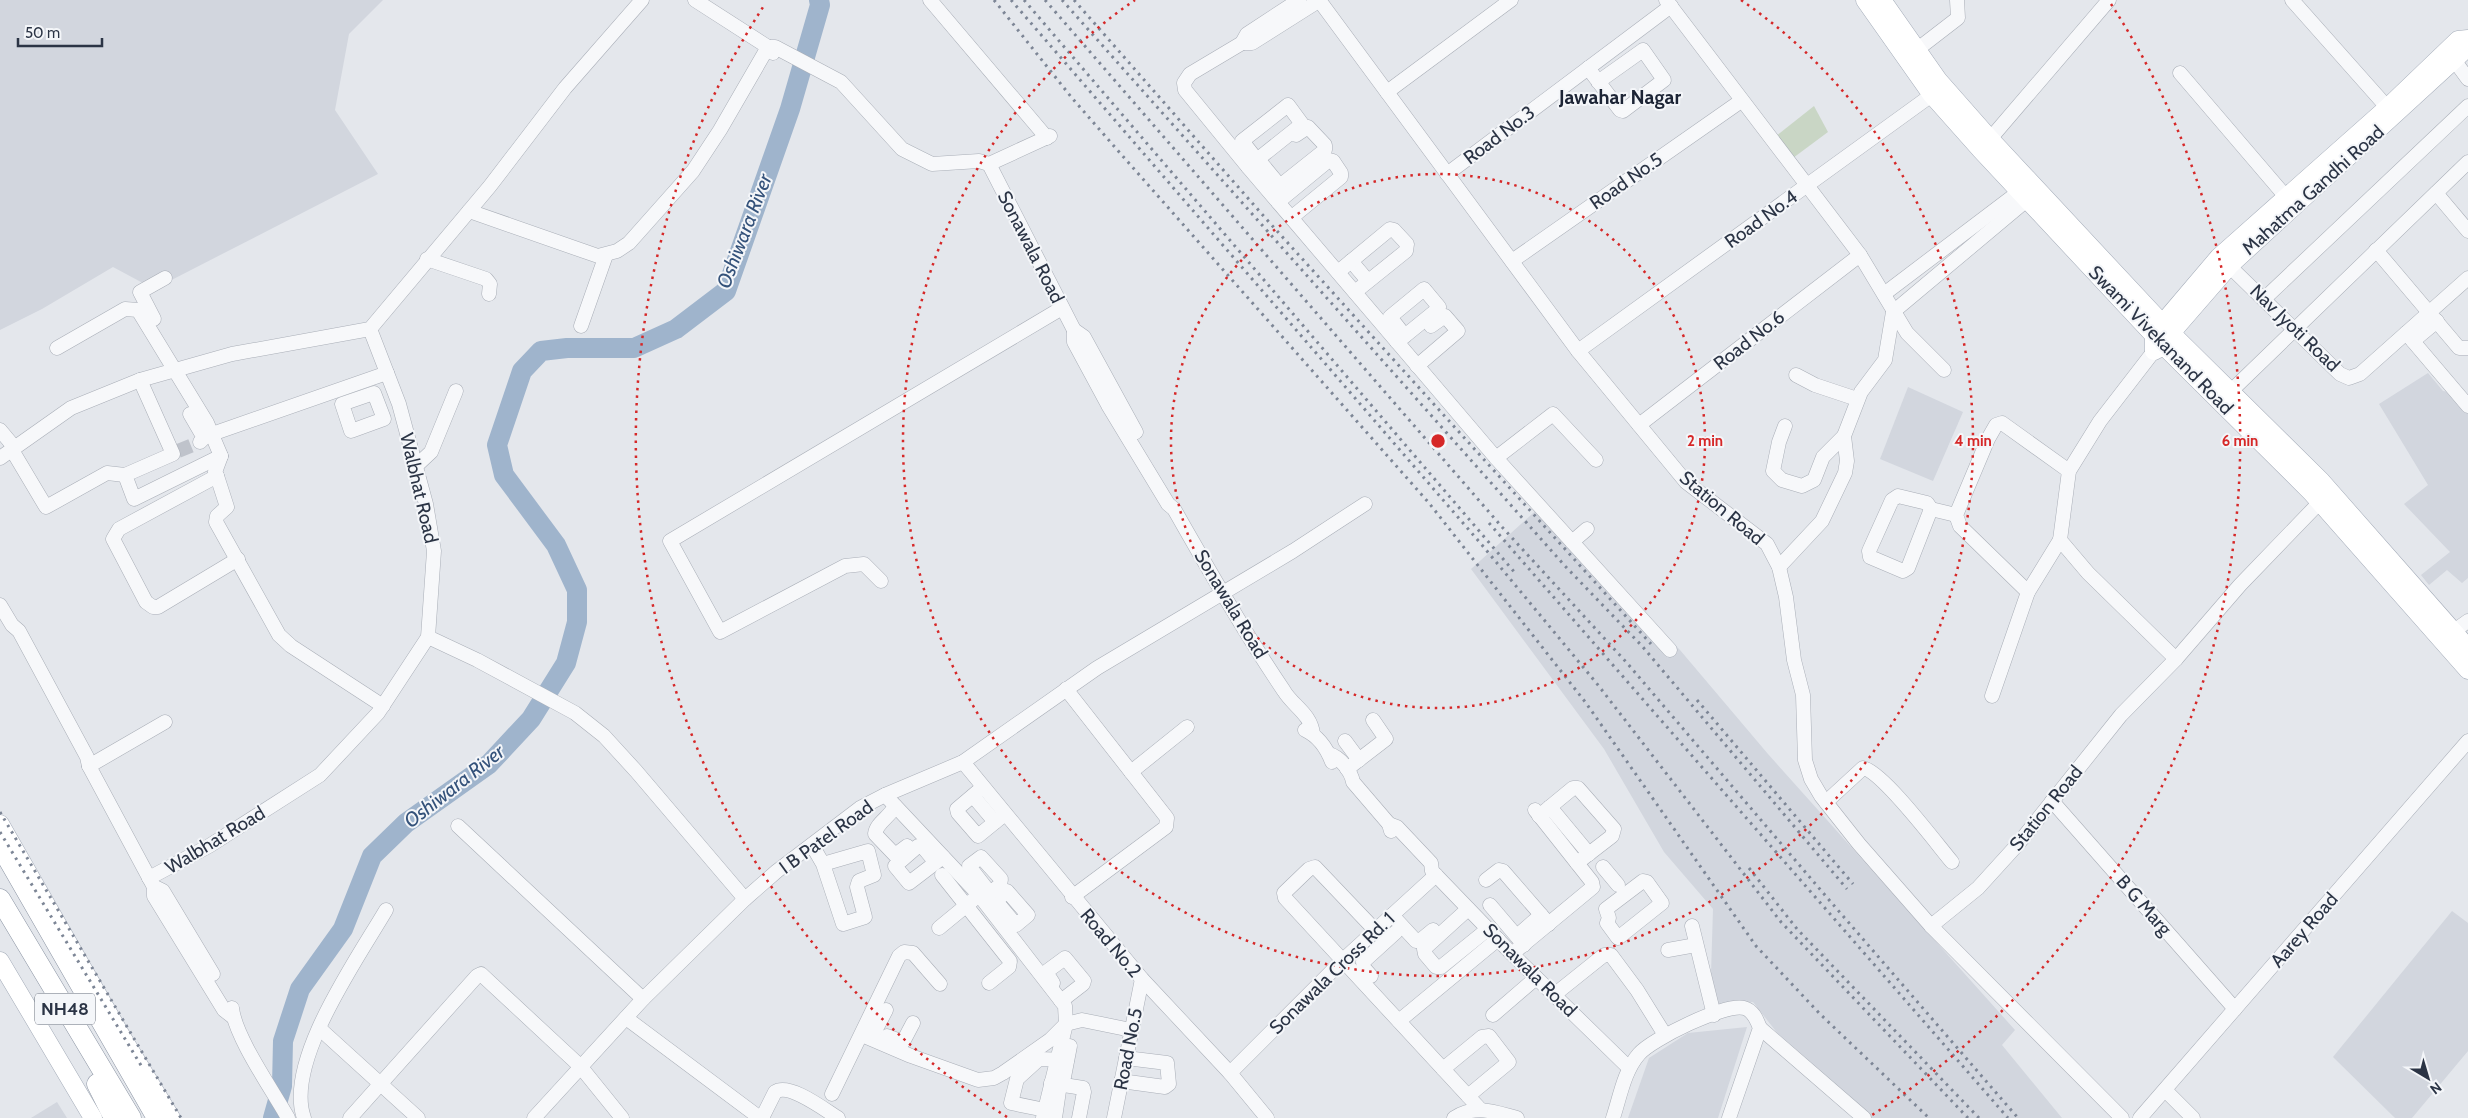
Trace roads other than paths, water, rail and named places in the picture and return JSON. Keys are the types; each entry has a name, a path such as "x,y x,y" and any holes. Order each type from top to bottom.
{"highway":[{"name":"NH48","path":"0,845 157,1118"},
{"name":"NH48","path":"0,899 131,1118"},
{"path":"93,1055 94,1078 114,1118"}],"main road":[{"name":"Swami Vivekanand Road","path":"1865,0 1911,54 1938,91 2024,195 2320,502 2468,670"},
{"name":"Swami Vivekanand Road","path":"1882,0 1911,54"},
{"name":"Mahatma Gandhi Road","path":"2161,338 2224,261 2451,55 2458,40 2467,40"},
{"name":"Swami Vivekanand Road","path":"1938,91 1990,139 2161,338 2230,392 2321,481 2468,648"},
{"path":"0,824 123,1039 171,1118"},
{"path":"0,961 93,1118"}],"street":[{"path":"0,458 71,408 140,380 232,354 370,329 490,186 565,88 642,0"},
{"path":"695,0 772,49 841,87 902,149 932,164 979,161 989,164 1049,137 930,0"},
{"path":"1299,0 1248,34 1242,42 1186,77 1185,90 1280,193 1291,218 1355,292 1401,339 1496,458 1670,650"},
{"path":"1242,42 1252,42 1319,0"},
{"name":"Station Road","path":"1319,0 1578,351 1639,426 1686,482 1766,544 1779,567 1786,597 1794,660 1803,695 1805,760 1811,779 1826,802"},
{"path":"1387,92 1511,0"},
{"path":"1911,54 1958,18 1956,0"},
{"path":"1990,139 2109,0"},
{"path":"2292,0 2390,112"},
{"path":"1668,3 1806,187 1860,255 1884,294 1892,312 1907,333 1944,370"},
{"name":"Road No.3","path":"1447,174 1624,41 1668,3"},
{"path":"1624,41 1635,55"},
{"path":"469,211 598,256 606,255 629,243 693,172 772,49"},
{"path":"1588,68 1598,82 1620,110 1626,110 1664,80 1644,51 1635,55 1598,82"},
{"path":"2451,55 2468,79"},
{"path":"2180,73 2290,202"},
{"name":"Road No.4","path":"1578,351 1938,91"},
{"name":"Road No.5","path":"1512,261 1741,101"},
{"path":"1239,147 1242,141 1288,106 1302,124 1254,165"},
{"path":"2264,299 2468,106"},
{"path":"1254,165 1306,127 1310,128 1325,145 1324,152 1280,193"},
{"path":"1280,193 1329,160 1333,161 1342,176 1291,218"},
{"path":"2230,392 2294,328 2468,162"},
{"name":"Sonawala Road","path":"989,164 1074,330 1074,342 1108,405 1168,504 1174,508 1222,593 1289,699 1289,707 1306,730 1313,734 1329,754 1331,761 1346,780 1350,776 1389,824 1391,832 1425,868 1434,873 1512,954 1629,1068"},
{"path":"1280,193 1306,205"},
{"path":"2436,193 2468,231"},
{"path":"1884,294 2024,195"},
{"path":"1779,567 1822,521 1845,473 1847,461 1844,436 1857,399 1885,360 1892,312 2024,195"},
{"path":"1338,272 1390,229 1394,230 1407,244 1406,251 1355,292"},
{"path":"2376,250 2460,348 2468,348"},
{"path":"581,326 606,255"},
{"name":"Road No.6","path":"1639,426 1860,255"},
{"path":"427,259 486,278 490,284 489,294"},
{"path":"1351,261 1368,281"},
{"name":"Nav Jyoti Road","path":"2224,261 2340,374 2349,378 2360,374 2410,337"},
{"path":"165,278 140,292 148,316 204,432"},
{"path":"2468,278 2434,316 2410,337 2468,406"},
{"path":"57,348 125,308 138,310 148,316 158,327"},
{"path":"882,581 864,564 845,566 720,632 670,541 1062,308"},
{"name":"Walbhat Road","path":"151,883 320,775 383,706 428,637 434,551 426,504 399,404 370,329"},
{"path":"1992,696 2028,592 2060,540 2069,471 2100,422 2161,338"},
{"path":"204,432 388,372"},
{"path":"1796,375 1815,385 1857,399"},
{"path":"0,430 14,449 46,507 107,473 125,475 176,453 140,380"},
{"path":"416,466 432,452 456,391"},
{"path":"382,410 399,404"},
{"path":"190,414 221,456"},
{"path":"1496,458 1553,414 1596,460"},
{"path":"2028,592 1960,526 1956,515 1988,439 1996,425 2002,424 2069,471"},
{"path":"1785,426 1779,442 1773,471 1782,480 1802,486 1814,480 1822,457 1844,436"},
{"path":"125,475 134,499 136,499 221,456"},
{"path":"221,456 216,472 227,507 216,516 216,522 279,635 291,646 383,706"},
{"path":"217,476 119,528 113,539 146,602 153,607 158,607 238,559"},
{"path":"1931,509 1908,568 1903,570 1870,557 1869,552 1892,500 1898,496 1926,503 1931,509 1956,515"},
{"name":"Station Road","path":"1931,926 1978,888 2052,801 2121,714 2176,659 2240,585 2320,502"},
{"name":"I B Patel Road","path":"534,1118 643,999 744,900 812,844 860,808 885,795 963,762 1066,689 1293,551 1365,504"},
{"path":"1572,542 1587,529"},
{"path":"2060,540 2088,573 2176,659"},
{"path":"0,605 12,625 13,637 61,716 81,761 88,766 151,883 154,896 224,1010 233,1017 245,1042 288,1117"},
{"path":"2454,631 2468,621"},
{"path":"428,637 477,660 575,713 620,751 744,900"},
{"path":"1066,689 1167,818 1168,823 1166,827 1072,897"},
{"path":"1350,776 1360,760 1386,740 1373,720"},
{"path":"88,766 166,722"},
{"path":"1131,772 1187,728"},
{"path":"1345,741 1360,760"},
{"name":"Aarey Road","path":"2140,1118 2468,741"},
{"name":"Road No.2","path":"963,762 978,792 1000,818 1072,897 1142,979 1230,1073 1267,1118"},
{"path":"1952,862 1904,804 1872,770 1863,768 1826,802 1859,844 1931,926 2122,1118"},
{"path":"1542,811 1572,788 1580,789 1615,832 1577,863"},
{"path":"978,792 957,809 958,813 977,836 1000,818"},
{"path":"885,795 893,810 922,840 966,906 1010,961 1011,965 989,983"},
{"name":"B G Marg","path":"2052,801 2235,1009"},
{"path":"893,810 874,832 894,855 922,840"},
{"path":"1542,811 1589,854"},
{"path":"1542,811 1606,909"},
{"path":"458,826 643,999"},
{"path":"922,840 918,846 894,866 906,883 940,865"},
{"path":"812,844 823,864 844,924 865,917 857,887 859,881 874,875 868,851 823,864"},
{"path":"940,865 984,896 996,908 1010,935 1063,1000 1066,1011 1066,1024 1057,1059 1054,1081 1045,1114 1013,1104 1010,1101 1019,1077 1037,1060 1057,1059 1070,1046"},
{"path":"1407,945 1396,932 1315,867 1309,869 1284,894 1285,898 1480,1108"},
{"path":"1512,954 1520,940 1591,887 1605,869 1618,885"},
{"path":"1486,880 1499,870 1503,871 1548,920"},
{"name":"Sonawala Cross Rd. 1","path":"1230,1073 1343,960 1434,873"},
{"path":"1534,895 1548,920"},
{"path":"939,928 966,906 984,896"},
{"path":"1490,905 1520,940"},
{"path":"1384,922 1413,940 1419,941 1466,906"},
{"path":"1466,906 1424,948 1425,954 1436,967 1442,967 1488,929"},
{"path":"304,1118 300,1099 302,1071 335,996 386,910"},
{"path":"1692,926 1714,1015"},
{"path":"1372,976 1364,968 1363,962 1396,932"},
{"path":"997,945 1010,935"},
{"path":"1400,1021 1498,939"},
{"path":"1668,950 1696,945"},
{"path":"832,1094 868,1031 899,956 904,952 913,953 940,984"},
{"path":"1554,995 1604,955 1611,955 1637,990 1665,1035"},
{"path":"1046,978 1046,972 1065,958 1084,981 1083,984 1063,1000"},
{"path":"350,1118 477,976 481,974 580,1066 622,1118"},
{"path":"1493,1015 1536,978"},
{"name":"Road No.5","path":"1114,1118 1127,1082 1132,1059 1131,1030 1142,979"},
{"path":"1613,1118 1629,1068 1640,1052 1682,1026 1735,1008 1745,1008 1754,1014 1760,1028 1864,1118"},
{"path":"868,1031 886,1010"},
{"path":"626,1018 761,1118 766,1106 778,1090 789,1090 796,1093 838,1118"},
{"path":"868,1031 911,1056 978,1080 994,1078 1050,1040 1066,1024 1082,1020 1131,1030"},
{"path":"868,1031 902,1043 913,1023"},
{"path":"1729,1118 1760,1028"},
{"path":"320,1029 418,1118"},
{"path":"1444,1069 1482,1036 1489,1036 1509,1062 1468,1096"},
{"path":"1127,1082 1165,1087 1169,1084 1167,1063 1132,1059"},
{"path":"1054,1081 1084,1089 1079,1118"},
{"path":"2165,1090 2193,1118"},
{"path":"1454,1118 1464,1112 1480,1108 1517,1118"}],"waterway":[{"name":"Oshiwara River","path":"273,1118 282,1086 283,1041 300,989 343,929 372,856 406,823 489,764 531,719 566,663 577,622 577,590 556,545 504,475 497,445 522,371 541,351 567,348 634,348 676,329 726,291 790,109 820,5 819,0"}],"tunnel":[{"path":"178,451 200,442"}],"railway":[{"path":"994,0 1072,98 1429,503 1586,703 1756,946 1820,1014 1929,1118"},
{"path":"1011,0 1482,545 1598,685 1781,922 1968,1118"},
{"path":"1024,0 1516,574"},
{"path":"1045,0 1502,527 1627,663 2018,1118"},
{"path":"1062,0 1565,566 1642,646 1847,889"},
{"path":"1074,0 1268,221 1651,644"},
{"path":"1489,523 2008,1118"},
{"path":"1697,700 1853,884"},
{"path":"0,812 181,1118"},
{"path":"0,832 142,1067"},
{"path":"1749,868 1797,929 1979,1118"}],"district":[{"name":"Jawahar Nagar","path":"1620,97"}]}
